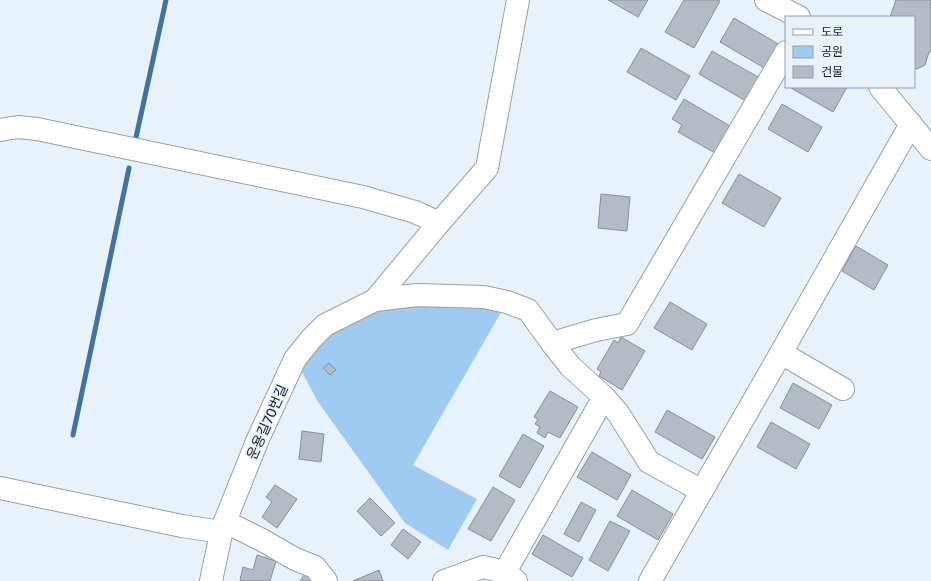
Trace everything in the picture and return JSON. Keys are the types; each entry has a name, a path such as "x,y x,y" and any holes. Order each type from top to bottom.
{"street":[{"path":"375,300 438,223 487,168 518,0"},
{"path":"766,0 797,16"},
{"path":"552,343 596,330 628,324 785,54"},
{"path":"881,88 931,149"},
{"path":"650,581 911,124"},
{"path":"0,130 18,127 37,129 363,197 415,212 438,223"},
{"path":"375,300 417,296 484,297 507,302 528,310 570,366 604,397 618,413 649,462 702,491"},
{"name":"운용길70번길","path":"211,581 222,529 258,439 295,359 311,339 325,325 375,300"},
{"path":"781,353 843,389"},
{"path":"444,581 483,567 510,576 604,397"},
{"path":"0,488 182,526 214,531 232,525 295,559 316,567 326,581"}],"green space":[{"path":"375,300 507,302 413,465 477,499 448,550 405,523 318,402 295,359"}],"building":[{"path":"608,0 648,0 638,17"},
{"path":"684,0 720,1 694,48 665,32"},
{"path":"896,0 931,0 931,52 929,52 925,65 917,69 915,68 915,16 890,16"},
{"path":"734,18 780,45 766,69 720,42"},
{"path":"641,48 690,76 676,100 627,72"},
{"path":"712,51 760,78 746,101 699,74"},
{"path":"791,88 846,88 833,112"},
{"path":"684,99 730,126 715,153 678,132 682,125 672,119"},
{"path":"782,104 822,127 808,152 768,129"},
{"path":"739,174 781,198 764,227 722,203"},
{"path":"601,194 630,197 627,231 598,228"},
{"path":"856,246 888,265 874,290 842,271"},
{"path":"670,302 707,324 692,350 654,328"},
{"path":"621,337 645,351 622,390 599,376 601,372 597,369 614,340 618,343"},
{"path":"329,363 336,370 330,375 323,368"},
{"path":"793,383 832,405 819,429 780,408"},
{"path":"550,391 578,407 560,438 548,432 545,438 537,433 540,427 535,424 538,419 534,417"},
{"path":"667,410 715,437 702,459 655,432"},
{"path":"771,422 810,444 796,469 757,447"},
{"path":"302,431 324,434 321,462 299,459"},
{"path":"523,434 544,446 520,488 499,476"},
{"path":"592,452 631,475 617,500 577,477"},
{"path":"275,485 297,499 277,528 262,517 272,502 266,497"},
{"path":"493,487 515,500 491,541 468,529"},
{"path":"632,490 673,514 658,540 617,516"},
{"path":"370,498 395,523 381,536 357,511"},
{"path":"581,502 596,510 579,542 564,534"},
{"path":"610,521 630,531 608,571 589,560"},
{"path":"403,529 421,542 408,559 391,545"},
{"path":"543,535 583,558 572,577 532,554"},
{"path":"257,555 276,561 270,581 240,580 243,567 253,570"},
{"path":"379,570 383,581 353,581"},
{"path":"305,574 313,581 300,581"}],"waterway":[{"path":"135,142 166,0"},
{"path":"73,435 129,168"}]}
